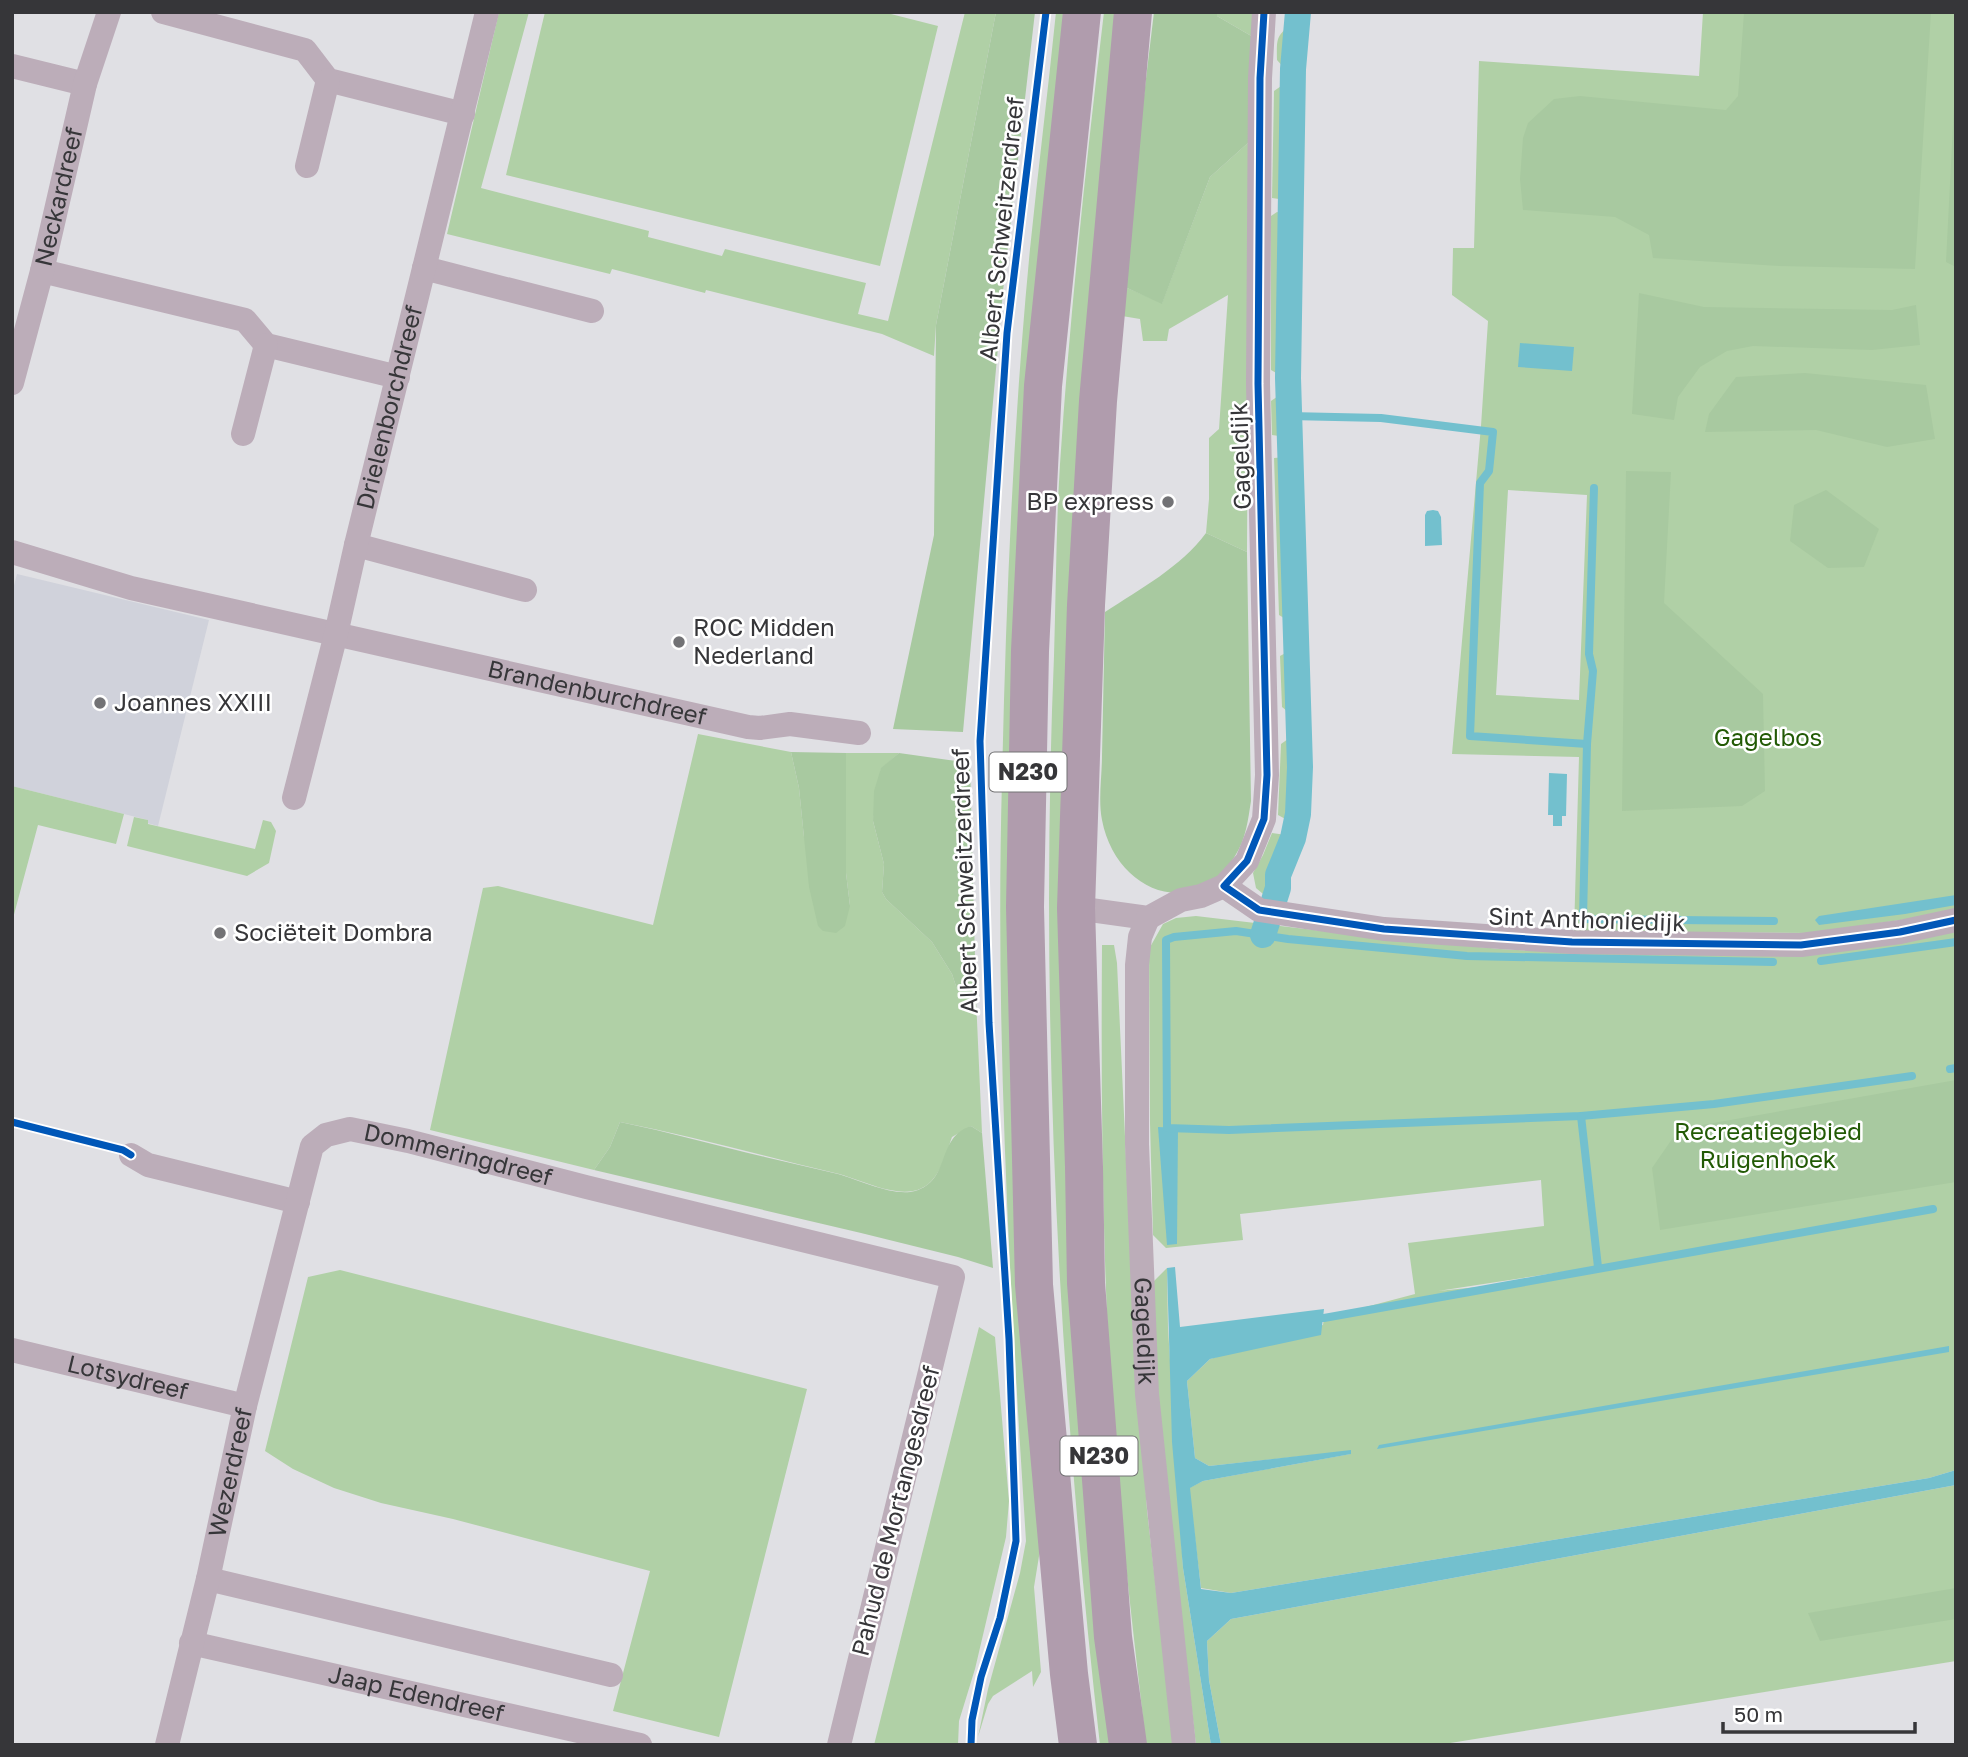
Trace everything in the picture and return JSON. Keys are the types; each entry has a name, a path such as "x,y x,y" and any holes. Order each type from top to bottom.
{"highway":[{"name":"N230","path":"1078,1745 1034,1285 1025,907 1030,651 1043,386 1082,12"},
{"name":"N230","path":"1128,1745 1113,1637 1086,1283 1076,908 1086,605 1097,415 1133,12"}],"street":[{"name":"Neckardreef","path":"12,383 42,271 85,84 109,12"},
{"path":"163,12 306,50 328,80 463,114"},
{"name":"Drielenborchdreef","path":"336,634 487,12"},
{"name":"Gageldijk","path":"1224,886 1247,861 1264,819 1267,775 1258,397 1260,78 1264,12"},
{"path":"12,66 85,84"},
{"path":"307,166 328,80"},
{"path":"424,268 592,311"},
{"path":"42,271 245,320 266,345 398,377"},
{"path":"243,434 266,345"},
{"path":"356,545 525,590"},
{"name":"Brandenburchdreef","path":"12,552 131,588 748,727 790,724 859,733"},
{"path":"294,798 336,634"},
{"path":"1076,908 1148,918 1181,900 1224,886"},
{"name":"Sint Anthoniedijk","path":"1224,886 1259,909 1284,914 1384,929 1572,942 1801,945 1900,932 1956,920"},
{"name":"Gageldijk","path":"1148,918 1140,937 1137,965 1140,1259 1147,1394 1184,1745"},
{"name":"Dommeringdreef","path":"298,1202 312,1146 326,1135 350,1129 408,1141 953,1277"},
{"path":"131,1155 148,1165 298,1202"},
{"name":"Wezerdreef","path":"167,1745 208,1579 245,1406 298,1202"},
{"name":"Pahud de Mortangesdreef","path":"839,1745 953,1277"},
{"name":"Lotsydreef","path":"12,1350 245,1406"},
{"path":"208,1579 611,1675"},
{"name":"Jaap Edendreef","path":"191,1643 640,1745"}],"shaded area":[{"name":"Joannes XXIII","path":"17,574 209,620 158,826 147,823 148,820 12,786 12,593"}],"green space":[{"path":"499,12 529,12 481,188 649,231 648,237 722,256 725,249 866,283 858,314 888,321 965,12 996,12 936,325 934,356 882,334 706,290 705,293 612,269 610,274 447,234"},
{"path":"545,12 883,12 938,26 880,266 506,175"},
{"path":"996,12 1035,12 1004,281 963,732 893,729 934,535 936,325"},
{"path":"1056,12 1071,12 1042,302 1040,1550 1034,1587 1041,1672 1033,1687 1032,1671 993,1696 978,1737 1026,1541 1005,1161 1000,875 1008,581 1019,381 1030,249"},
{"path":"1104,12 1125,12 1075,629 1120,1745 1100,1745 1073,1474 1056,1201 1049,929 1050,792 1060,464 1079,238"},
{"path":"1154,12 1217,12 1217,16 1253,37 1249,142 1210,177 1162,304 1125,287 1136,162"},
{"path":"1217,12 1255,12 1253,37 1217,16"},
{"name":"Gagelbos","path":"1703,12 1956,12 1956,912 1811,933 1574,932 1579,757 1452,754 1488,321 1452,295 1453,248 1474,248 1479,61 1699,76","holes":["1508,490 1587,495 1579,700 1496,695"]},
{"path":"1744,12 1931,12 1915,269 1779,266 1653,258 1649,235 1615,217 1523,210 1520,179 1523,138 1528,123 1554,99 1580,96 1726,110 1738,96"},
{"path":"1292,24 1290,68 1285,69 1277,60 1277,43 1282,32"},
{"path":"1956,66 1956,267 1946,262"},
{"path":"1287,82 1286,200 1272,198 1274,91"},
{"path":"1249,142 1247,552 1206,533 1209,438 1219,429 1228,295 1169,329 1167,341 1143,341 1140,319 1122,316 1125,287 1162,303 1210,177"},
{"path":"1277,212 1285,214 1285,378 1271,370 1271,216"},
{"path":"1639,293 1704,307 1892,310 1916,305 1920,345 1872,350 1753,346 1727,351 1700,367 1678,397 1674,420 1632,414"},
{"path":"1805,373 1926,385 1935,439 1887,447 1816,430 1705,432 1709,414 1736,377"},
{"path":"1284,392 1286,437 1272,435 1271,401"},
{"path":"1286,457 1289,621 1279,615 1274,458"},
{"path":"1626,471 1671,472 1664,603 1763,694 1765,791 1742,806 1622,811"},
{"path":"1826,490 1879,529 1864,567 1828,568 1790,541 1794,505"},
{"path":"1206,533 1247,552 1251,801 1244,836 1235,856 1218,877 1198,889 1178,893 1158,890 1139,880 1122,865 1110,844 1102,820 1100,796 1105,612 1172,567"},
{"path":"1291,650 1292,715 1282,707 1280,656"},
{"path":"698,734 791,752 799,788 804,837 850,906 846,873 846,753 899,753 881,769 873,821 884,864 882,892 886,899 932,942 952,974 957,989 976,998 982,1133 971,1126 952,1137 939,1170 929,1184 922,1188 903,1192 884,1189 835,1173 620,1122 610,1147 594,1170 430,1130 483,888 498,886 653,925"},
{"path":"1295,734 1291,822 1278,815 1281,744"},
{"path":"791,752 846,753 846,873 850,906 845,926 836,933 823,931 818,926 809,887 799,788"},
{"path":"899,753 970,763 976,998 957,989 952,974 932,942 886,899 882,892 884,864 873,821 874,791 881,768"},
{"path":"12,786 124,814 116,844 38,825 12,922"},
{"path":"134,817 148,820 148,824 255,849 263,820 271,822 276,831 269,863 247,876 127,846"},
{"path":"1272,833 1286,835 1269,889 1269,899 1256,888 1253,873"},
{"name":"Recreatiegebied Ruigenhoek","path":"1196,916 1381,938 1573,953 1956,930 1956,1470 1929,1478 1231,1593 1201,1588 1189,1488 1203,1481 1350,1454 1351,1451 1209,1466 1195,1458 1187,1381 1210,1359 1323,1325 1324,1318 1415,1294 1408,1243 1544,1226 1541,1180 1240,1214 1243,1240 1166,1248 1153,1235 1149,949 1163,924 1176,918","holes":["1581,1269 1527,1282 1438,1291"]},
{"path":"1102,945 1114,945 1117,963 1132,1288 1147,1510 1174,1745 1146,1745 1120,1504 1109,1359 1105,1256"},
{"path":"1956,1080 1956,1182 1660,1230 1652,1168 1679,1129"},
{"path":"620,1122 838,1174 897,1192 915,1191 927,1186 939,1169 952,1140 971,1126 982,1133 993,1268 861,1233 594,1170 610,1147"},
{"path":"1167,1268 1168,1328 1183,1568 1211,1745 1196,1745 1155,1397 1153,1282"},
{"path":"340,1270 807,1389 719,1737 613,1711 650,1571 453,1519 381,1503 334,1488 293,1469 265,1451 308,1277"},
{"path":"979,1327 995,1337 1009,1501 1006,1537 975,1669 959,1721 958,1745 874,1745"},
{"path":"1956,1485 1956,1661 1438,1745 1221,1745 1209,1680 1207,1641 1231,1619"},
{"path":"1956,1588 1956,1619 1820,1641 1808,1613"}],"water":[{"path":"1520,343 1574,347 1572,371 1518,367"},
{"path":"1427,511 1438,511 1441,517 1442,545 1425,546 1425,515"},
{"path":"1549,773 1567,774 1566,816 1562,816 1562,826 1553,826 1553,815 1548,815"},
{"path":"1956,895 1956,905 1819,925 1815,920 1819,916"},
{"path":"1158,1127 1178,1128 1177,1244 1167,1245"},
{"path":"1175,1267 1180,1327 1324,1309 1321,1335 1210,1359 1187,1381 1195,1458 1209,1466 1351,1450 1351,1454 1203,1481 1190,1488 1201,1589 1231,1593 1929,1478 1956,1470 1956,1485 1231,1619 1207,1641 1209,1680 1221,1745 1211,1745 1183,1568 1172,1442 1167,1268"},
{"path":"1949,1346 1949,1352 1377,1449 1379,1445"}],"waterway":[{"path":"1263,935 1278,888 1278,875 1293,838 1298,814 1300,767 1288,378 1293,69 1298,12"},
{"path":"1289,416 1381,418 1493,432 1489,471 1480,483 1470,736 1587,744"},
{"path":"1594,488 1589,654 1593,671 1587,744 1583,919 1774,921"},
{"path":"1773,962 1467,956 1288,939 1236,931 1174,937 1166,940 1167,1128 1229,1130 1581,1116 1714,1104 1912,1076"},
{"path":"1821,961 1956,942"},
{"path":"1950,1069 1956,1068"},
{"path":"1581,1116 1598,1267"},
{"path":"1324,1318 1933,1209"}],"cycle path":[{"name":"Albert Schweitzerdreef","path":"971,1745 972,1720 981,1677 1000,1618 1016,1541 1009,1339 989,1023 980,741 1007,333 1046,12"},
{"path":"1264,12 1260,78 1258,384 1267,775 1264,819 1247,861 1224,886 1259,910 1384,929 1572,942 1801,945 1900,932 1956,920"},
{"path":"12,1122 123,1150 131,1155"}],"place":[{"name":"BP express","path":"1168,502"},
{"name":"ROC Midden Nederland","path":"679,642"},
{"name":"Joannes XXIII","path":"100,703"},
{"name":"Sociëteit Dombra","path":"220,933"}]}
